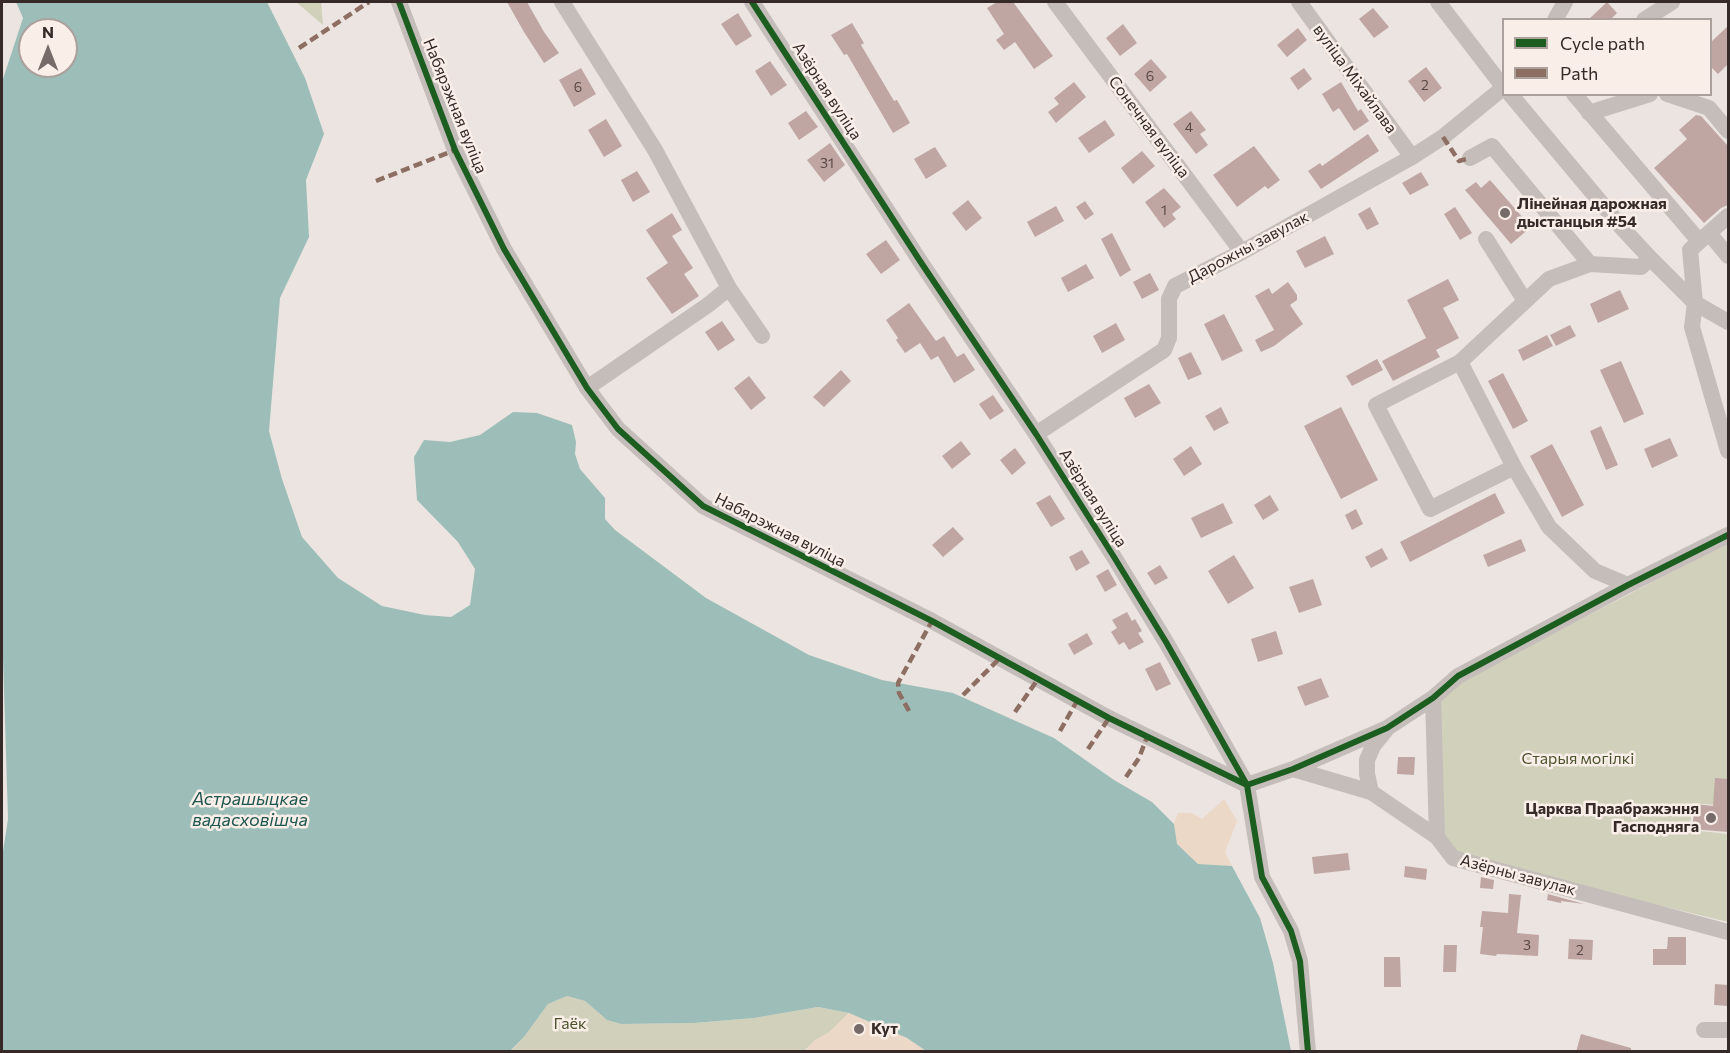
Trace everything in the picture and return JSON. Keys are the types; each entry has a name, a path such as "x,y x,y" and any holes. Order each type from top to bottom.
{"street":[{"name":"Набярэжная вуліца","path":"399,2 455,150 504,249 587,388 618,429 703,507 932,621 1109,718 1247,785"},
{"path":"562,2 655,150 729,288 762,336"},
{"name":"Азёрная вуліца","path":"752,2 920,261 1036,434 1166,642 1247,785 1262,878 1291,931 1300,961 1308,1052"},
{"name":"Сонечная вуліца","path":"1055,2 1242,252"},
{"name":"вуліца Міхайлава","path":"1299,2 1412,157"},
{"path":"1438,2 1502,84"},
{"path":"1556,18 1565,2"},
{"path":"1647,18 1672,2"},
{"name":"Дарожны завулак","path":"1036,434 1164,350 1169,338 1169,299 1175,286 1242,252 1412,157 1502,96"},
{"path":"1511,96 1650,258 1695,303 1728,322"},
{"path":"1576,96 1704,237 1728,256"},
{"path":"1589,113 1644,96"},
{"path":"1673,96 1709,108 1728,130"},
{"path":"1470,158 1492,146 1590,264"},
{"path":"1728,216 1690,250 1695,303 1692,327 1728,451"},
{"path":"1486,239 1525,301"},
{"path":"1514,466 1430,509 1376,405 1460,362 1549,279 1590,264 1641,267 1650,258"},
{"path":"587,388 708,305 729,288"},
{"path":"1460,362 1514,466 1549,527 1594,571 1628,585"},
{"path":"1247,785 1293,769 1387,728 1433,698 1458,676 1628,585 1728,535"},
{"path":"1433,698 1437,837"},
{"path":"1371,792 1367,774 1368,760 1373,746 1387,728"},
{"name":"Азёрны завулак","path":"1293,769 1371,792 1437,837 1453,858 1728,932"},
{"path":"1704,1030 1728,1030"}],"green space":[{"path":"296,2 321,2 323,25"},
{"name":"Старыя могілкі","path":"1728,543 1728,806 1692,803 1690,830 1728,834 1728,922 1456,856 1445,844 1437,708 1450,687"},
{"name":"Гаёк","path":"567,996 585,1001 607,1020 621,1024 694,1023 754,1018 818,1007 849,1013 829,1033 814,1041 804,1051 510,1052 548,1004"}],"sand":[{"path":"1224,799 1237,821 1225,852 1232,866 1198,864 1177,844 1174,824 1178,813 1192,813 1202,819"},
{"name":"Кут","path":"849,1013 907,1038 926,1051 804,1052"}],"water":[{"name":"Астрашыцкае вадасховішча","path":"16,2 267,2 305,78 324,134 306,180 309,237 280,298 269,431 282,479 302,537 338,578 382,606 425,615 451,617 470,605 475,569 458,542 417,500 414,457 424,440 450,442 480,435 513,412 537,413 572,425 576,442 575,454 580,469 605,498 605,519 615,530 706,598 809,655 882,680 953,693 1054,738 1114,780 1152,802 1174,824 1177,844 1198,864 1232,866 1260,918 1273,963 1291,1051 926,1051 907,1038 849,1013 818,1007 754,1018 694,1023 621,1024 607,1020 585,1001 567,996 548,1004 524,1037 510,1051 2,1051 2,858 8,819 2,625 2,82 18,33 18,78 78,78 78,18 23,18"}],"building":[{"path":"507,2 527,2 559,53 544,63"},
{"path":"997,2 1013,2 1053,56 1034,69 1015,42 1004,50 996,40 1004,34 987,8"},
{"path":"1607,2 1617,13 1612,18 1590,18"},
{"path":"1373,8 1389,27 1374,38 1359,19"},
{"path":"738,13 752,36 736,46 721,24"},
{"path":"852,23 864,43 861,45 894,101 897,100 910,123 893,133 847,54 844,55 831,35"},
{"path":"1123,24 1137,43 1120,56 1106,38"},
{"path":"1728,26 1728,64 1718,74 1712,68 1712,41"},
{"path":"1298,28 1307,40 1287,57 1277,45"},
{"path":"1151,59 1167,77 1150,92 1134,74"},
{"path":"770,61 787,85 771,96 755,71"},
{"path":"1426,67 1442,88 1424,102 1408,81"},
{"path":"581,68 596,94 574,107 559,80"},
{"path":"1304,68 1312,79 1298,90 1290,78"},
{"path":"1074,82 1086,97 1056,123 1048,112 1059,104 1054,98"},
{"path":"1341,82 1358,111 1361,109 1369,121 1354,131 1339,108 1333,112 1322,94"},
{"path":"806,111 818,127 799,140 788,123"},
{"path":"1191,111 1206,130 1200,134 1208,145 1196,154 1173,124"},
{"path":"1696,115 1701,116 1728,146 1728,205 1704,223 1654,168 1687,139 1679,130"},
{"path":"606,119 622,146 604,157 588,130"},
{"path":"1105,120 1115,135 1089,153 1078,138"},
{"path":"1368,134 1379,151 1321,189 1308,171 1320,163 1322,166"},
{"path":"830,143 845,165 824,182 807,160"},
{"path":"1254,146 1280,180 1268,189 1265,186 1237,207 1213,175"},
{"path":"935,147 947,166 926,179 914,159"},
{"path":"1142,151 1155,166 1133,184 1121,168"},
{"path":"637,171 650,192 633,202 621,180"},
{"path":"1421,172 1429,185 1410,195 1402,183"},
{"path":"1490,180 1531,227 1511,244 1465,190 1476,182 1481,188"},
{"path":"1164,188 1181,207 1172,214 1176,219 1164,228 1145,202"},
{"path":"968,200 982,218 966,231 952,213"},
{"path":"1085,201 1094,214 1085,220 1076,207"},
{"path":"1056,206 1064,221 1035,237 1027,222"},
{"path":"1370,207 1379,224 1367,230 1358,214"},
{"path":"1455,207 1472,233 1460,240 1444,214"},
{"path":"672,213 682,230 672,236 693,268 684,274 699,296 672,314 646,278 668,263 646,230"},
{"path":"1112,233 1131,270 1120,277 1101,239"},
{"path":"1325,236 1334,254 1305,268 1296,251"},
{"path":"886,240 900,260 881,274 866,254"},
{"path":"1086,264 1094,278 1068,292 1061,278"},
{"path":"1150,273 1159,290 1142,299 1133,282"},
{"path":"1448,279 1459,300 1443,308 1459,338 1436,350 1440,357 1393,381 1382,361 1426,338 1407,300"},
{"path":"1288,282 1297,295 1297,300 1290,305 1303,324 1274,346 1261,352 1255,340 1274,330 1255,296 1269,288 1272,294"},
{"path":"1620,290 1629,309 1598,323 1590,304"},
{"path":"909,303 936,341 944,336 957,357 964,353 975,370 954,383 938,356 931,360 920,343 905,353 886,320"},
{"path":"1224,314 1243,351 1222,361 1204,324"},
{"path":"722,321 735,340 718,351 705,332"},
{"path":"1116,323 1125,340 1102,353 1093,336"},
{"path":"1570,325 1576,336 1556,346 1550,335"},
{"path":"1547,335 1553,346 1523,361 1518,350"},
{"path":"1191,352 1202,374 1188,380 1178,358"},
{"path":"1377,359 1383,370 1352,386 1346,376"},
{"path":"1621,361 1644,414 1624,423 1600,370"},
{"path":"841,370 851,381 824,407 813,397"},
{"path":"1503,373 1528,421 1513,429 1488,381"},
{"path":"749,376 766,398 751,410 734,388"},
{"path":"1149,384 1161,403 1135,418 1124,398"},
{"path":"993,395 1004,411 990,420 979,404"},
{"path":"1221,407 1229,423 1214,431 1205,416"},
{"path":"1341,407 1378,480 1341,499 1304,426"},
{"path":"1601,426 1618,465 1606,470 1590,431"},
{"path":"1670,438 1678,456 1652,468 1644,449"},
{"path":"961,441 971,454 952,469 942,456"},
{"path":"1552,444 1584,505 1562,517 1530,456"},
{"path":"1191,446 1202,464 1184,476 1173,459"},
{"path":"1015,448 1026,463 1012,475 1000,460"},
{"path":"1495,493 1505,513 1410,562 1400,542"},
{"path":"1050,495 1065,519 1051,527 1036,503"},
{"path":"1270,495 1279,510 1263,520 1254,505"},
{"path":"1223,503 1233,523 1201,538 1191,518"},
{"path":"1356,509 1363,524 1352,530 1345,515"},
{"path":"953,527 964,539 943,557 932,545"},
{"path":"1521,539 1526,551 1488,567 1483,555"},
{"path":"1382,548 1388,559 1371,568 1365,557"},
{"path":"1082,550 1090,563 1076,571 1069,557"},
{"path":"1234,555 1254,588 1228,604 1208,571"},
{"path":"1160,565 1168,578 1155,585 1147,573"},
{"path":"1108,569 1117,585 1105,592 1096,576"},
{"path":"1313,579 1322,605 1299,613 1289,587"},
{"path":"1127,612 1132,621 1135,619 1142,631 1138,633 1144,642 1129,650 1124,642 1119,645 1111,632 1117,628 1112,620"},
{"path":"1276,631 1283,654 1258,662 1251,639"},
{"path":"1087,633 1093,644 1074,655 1068,644"},
{"path":"1160,662 1171,684 1156,691 1145,669"},
{"path":"1321,678 1329,697 1305,706 1297,687"},
{"path":"1398,757 1415,757 1414,775 1397,774"},
{"name":"Царква Праабражэння Гасподняга","path":"1715,778 1728,779 1728,832 1692,829 1695,804 1713,806"},
{"path":"1348,853 1350,870 1314,874 1312,857"},
{"path":"1405,866 1427,869 1426,880 1404,877"},
{"path":"1481,877 1494,880 1493,889 1480,888"},
{"path":"1509,894 1521,895 1517,933 1539,935 1538,956 1480,954 1482,911 1508,913"},
{"path":"1548,894 1584,904 1547,900"},
{"path":"1668,937 1686,937 1686,965 1653,965 1653,949 1667,949"},
{"path":"1569,939 1593,940 1592,960 1568,959"},
{"path":"1444,945 1457,945 1456,972 1443,972"},
{"path":"1384,957 1400,957 1401,987 1384,987"},
{"path":"1715,984 1728,985 1728,1006 1714,1005"},
{"path":"1581,1034 1631,1048 1631,1052 1576,1052"}],"marked path":[{"path":"299,48 369,2"},
{"path":"1443,137 1459,161 1470,158"},
{"path":"376,181 455,150"},
{"path":"909,711 899,693 898,683 932,621"},
{"path":"963,695 1000,658"},
{"path":"1015,712 1038,679"},
{"path":"1060,731 1077,701"},
{"path":"1088,749 1109,718"},
{"path":"1126,777 1139,758 1147,737"}],"cycle path":[{"path":"399,2 455,150 504,249 587,388 618,429 703,506 932,621 1109,718 1247,785 1293,769 1387,728 1433,698 1458,676 1628,585 1728,535"},
{"path":"752,2 920,261 1036,434 1114,557 1166,642 1247,785 1262,877 1291,931 1300,961 1308,1052"}],"place":[{"name":"Лінейная дарожная дыстанцыя #54","path":"1505,213"},
{"name":"Царква Праабражэння Гасподняга","path":"1711,818"},
{"name":"Кут","path":"859,1029"}]}
